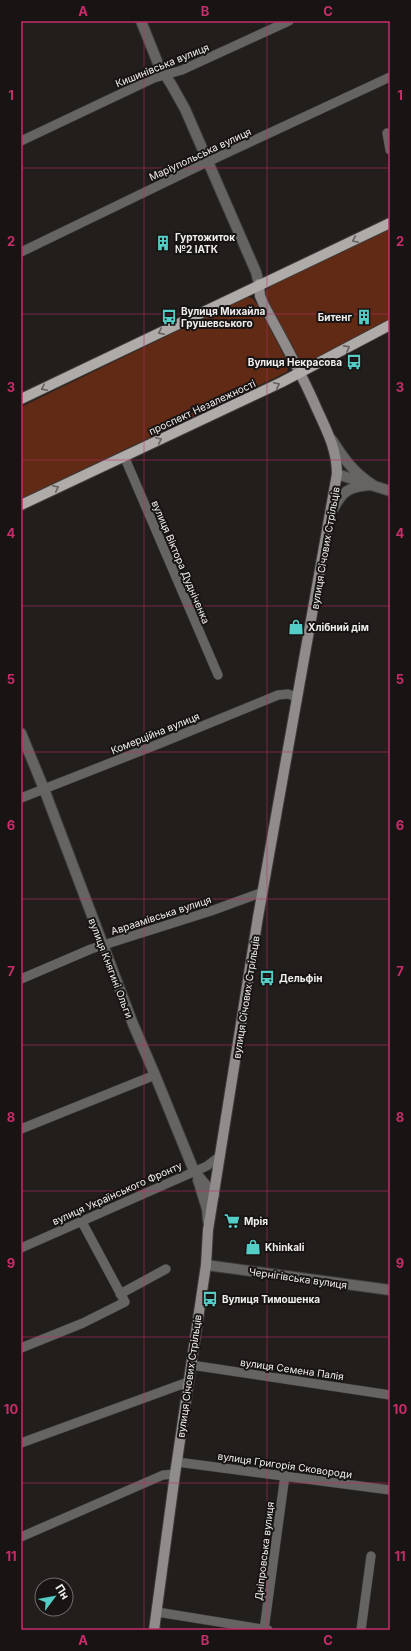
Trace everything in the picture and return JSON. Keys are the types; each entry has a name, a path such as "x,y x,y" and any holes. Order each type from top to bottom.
{"main road":[{"path":"21,399 259,284 390,223"},
{"path":"259,284 260,296 264,305 300,372"},
{"name":"проспект Незалежності","path":"21,505 300,372 390,325"},
{"name":"вулиця Січових Стрільців","path":"154,1630 190,1365 206,1266 208,1230 297,696 337,474 336,458 330,436 300,372"}],"street":[{"path":"141,21 164,76 171,84 185,109 209,162 256,272 259,284"},
{"name":"Кишинівська вулиця","path":"21,141 154,78 182,70 289,21"},
{"name":"Маріупольська вулиця","path":"21,252 390,77"},
{"path":"386,133 390,150"},
{"path":"330,436 350,467 373,485"},
{"name":"вулиця Віктора Дудніченка","path":"124,456 218,675"},
{"path":"337,474 390,491"},
{"path":"330,515 339,499 345,492 358,486 373,485"},
{"name":"Комерційна вулиця","path":"21,798 161,744 278,695 288,694 297,696"},
{"name":"вулиця Княгині Ольги","path":"21,733 44,789 102,946 194,1171 214,1195"},
{"name":"Авраамівська вулиця","path":"21,979 102,946 211,911 264,892"},
{"path":"21,1129 156,1075"},
{"name":"вулиця Українського Фронту","path":"21,1248 207,1166 220,1156"},
{"path":"194,1171 203,1192 207,1209 208,1230"},
{"path":"21,1348 83,1323 124,1302 82,1222"},
{"name":"Чернігівська вулиця","path":"206,1266 390,1290"},
{"path":"120,1294 166,1269"},
{"name":"вулиця Семена Палія","path":"190,1365 390,1395"},
{"path":"21,1443 188,1382"},
{"name":"вулиця Григорія Сковороди","path":"177,1462 390,1490"},
{"path":"21,1537 163,1475 175,1474"},
{"name":"Дніпровська вулиця","path":"264,1630 285,1475"},
{"path":"361,1630 371,1556"},
{"path":"157,1612 268,1630"}],"shaded area":[{"path":"390,229 390,319 308,362 301,361 265,297 265,292 273,284"},
{"path":"247,297 252,298 257,304 289,365 287,372 21,499 21,407"}],"place":[{"name":"Гуртожиток №2 ІАТК","path":"163,243"},
{"name":"Вулиця Михайла Грушевського","path":"169,317"},
{"name":"Битенг","path":"364,317"},
{"name":"Вулиця Некрасова","path":"354,362"},
{"name":"Хлібний дім","path":"296,627"},
{"name":"Дельфін","path":"267,978"},
{"name":"Мрія","path":"232,1221"},
{"name":"Khinkali","path":"253,1247"},
{"name":"Вулиця Тимошенка","path":"210,1299"}]}
